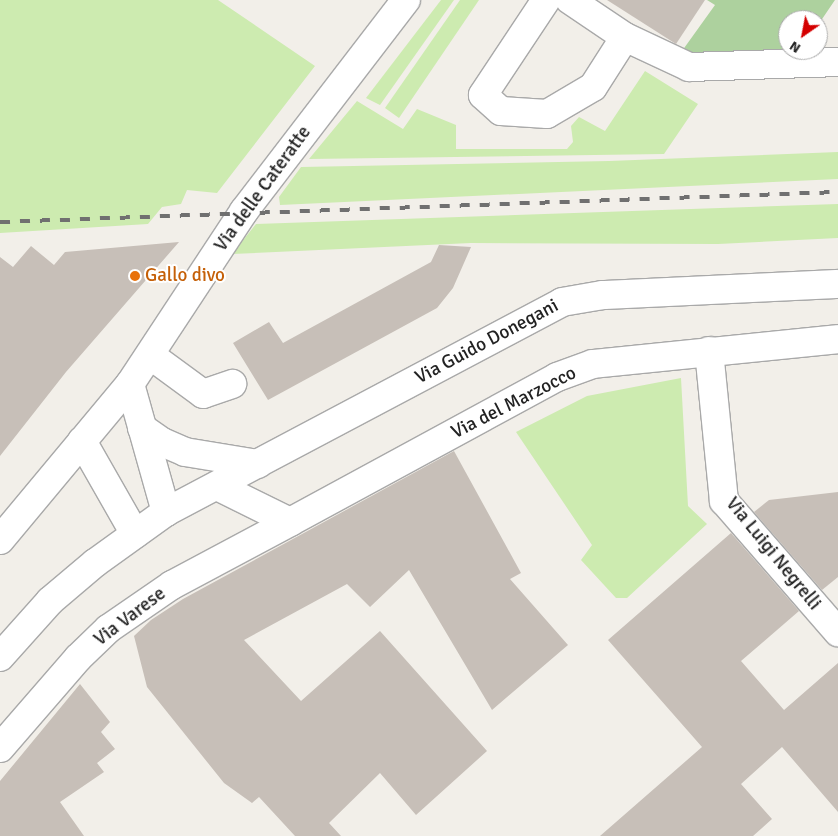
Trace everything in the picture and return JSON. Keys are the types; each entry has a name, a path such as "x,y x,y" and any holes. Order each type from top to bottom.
{"street":[{"name":"Via delle Cateratte","path":"0,540 130,384 244,211 406,0"},
{"path":"546,0 483,95 501,110 547,114 593,87 625,38"},
{"path":"570,0 625,38 688,67 838,62"},
{"name":"Via Guido Donegani","path":"0,657 50,601 166,512 562,302 602,295 838,284"},
{"name":"Via del Marzocco","path":"290,522 558,377 593,364 838,339"},
{"name":"Via Luigi Negrelli","path":"709,351 724,501 838,632"},
{"path":"150,355 203,394 232,384"},
{"path":"130,384 166,512"},
{"path":"142,428 162,442 185,452 258,464"},
{"path":"82,441 135,534"},
{"path":"217,486 290,522"},
{"name":"Via Varese","path":"0,748 78,658 108,629 172,586 290,522"}],"green space":[{"path":"0,0 218,0 315,66 217,193 187,190 181,204 162,207 148,224 0,233"},
{"path":"441,0 454,0 380,105 366,98"},
{"path":"460,0 479,0 399,118 385,108"},
{"path":"707,0 835,0 828,10 778,10 778,52 724,62 682,51 715,5"},
{"path":"645,71 698,104 664,154 309,159 357,101 403,129 417,109 456,125 456,149 567,149 573,142 571,126 579,117 605,131"},
{"path":"838,152 838,179 280,205 279,197 301,167 609,161"},
{"path":"838,204 838,238 718,244 471,243 232,254 256,224"},
{"path":"681,378 688,506 707,524 627,598 616,598 581,560 592,545 516,432 587,396"}],"building":[{"path":"607,0 705,0 676,44"},
{"path":"179,242 66,372 0,456 0,257 13,267 31,246 54,265 65,252"},
{"path":"439,245 471,247 453,288 437,308 268,400 233,343 269,322 283,343 431,262"},
{"path":"454,451 521,573 510,579 568,645 492,710 409,570 370,607 347,584 244,640 301,701 380,631 487,751 416,815 380,773 329,823 341,836 295,836 259,797 252,803 224,783 147,687 134,636 151,620 183,599"},
{"path":"838,492 838,577 822,590 754,512 769,500"},
{"path":"731,533 799,611 741,661 784,710 838,663 838,812 782,747 741,784 772,819 753,836 600,836 702,747 608,640"},
{"path":"80,684 110,722 101,732 115,749 97,763 104,772 60,802 84,836 0,836 0,781"}],"railway":[{"path":"0,222 838,192"}],"place":[{"name":"Gallo divo","path":"135,276"}]}
